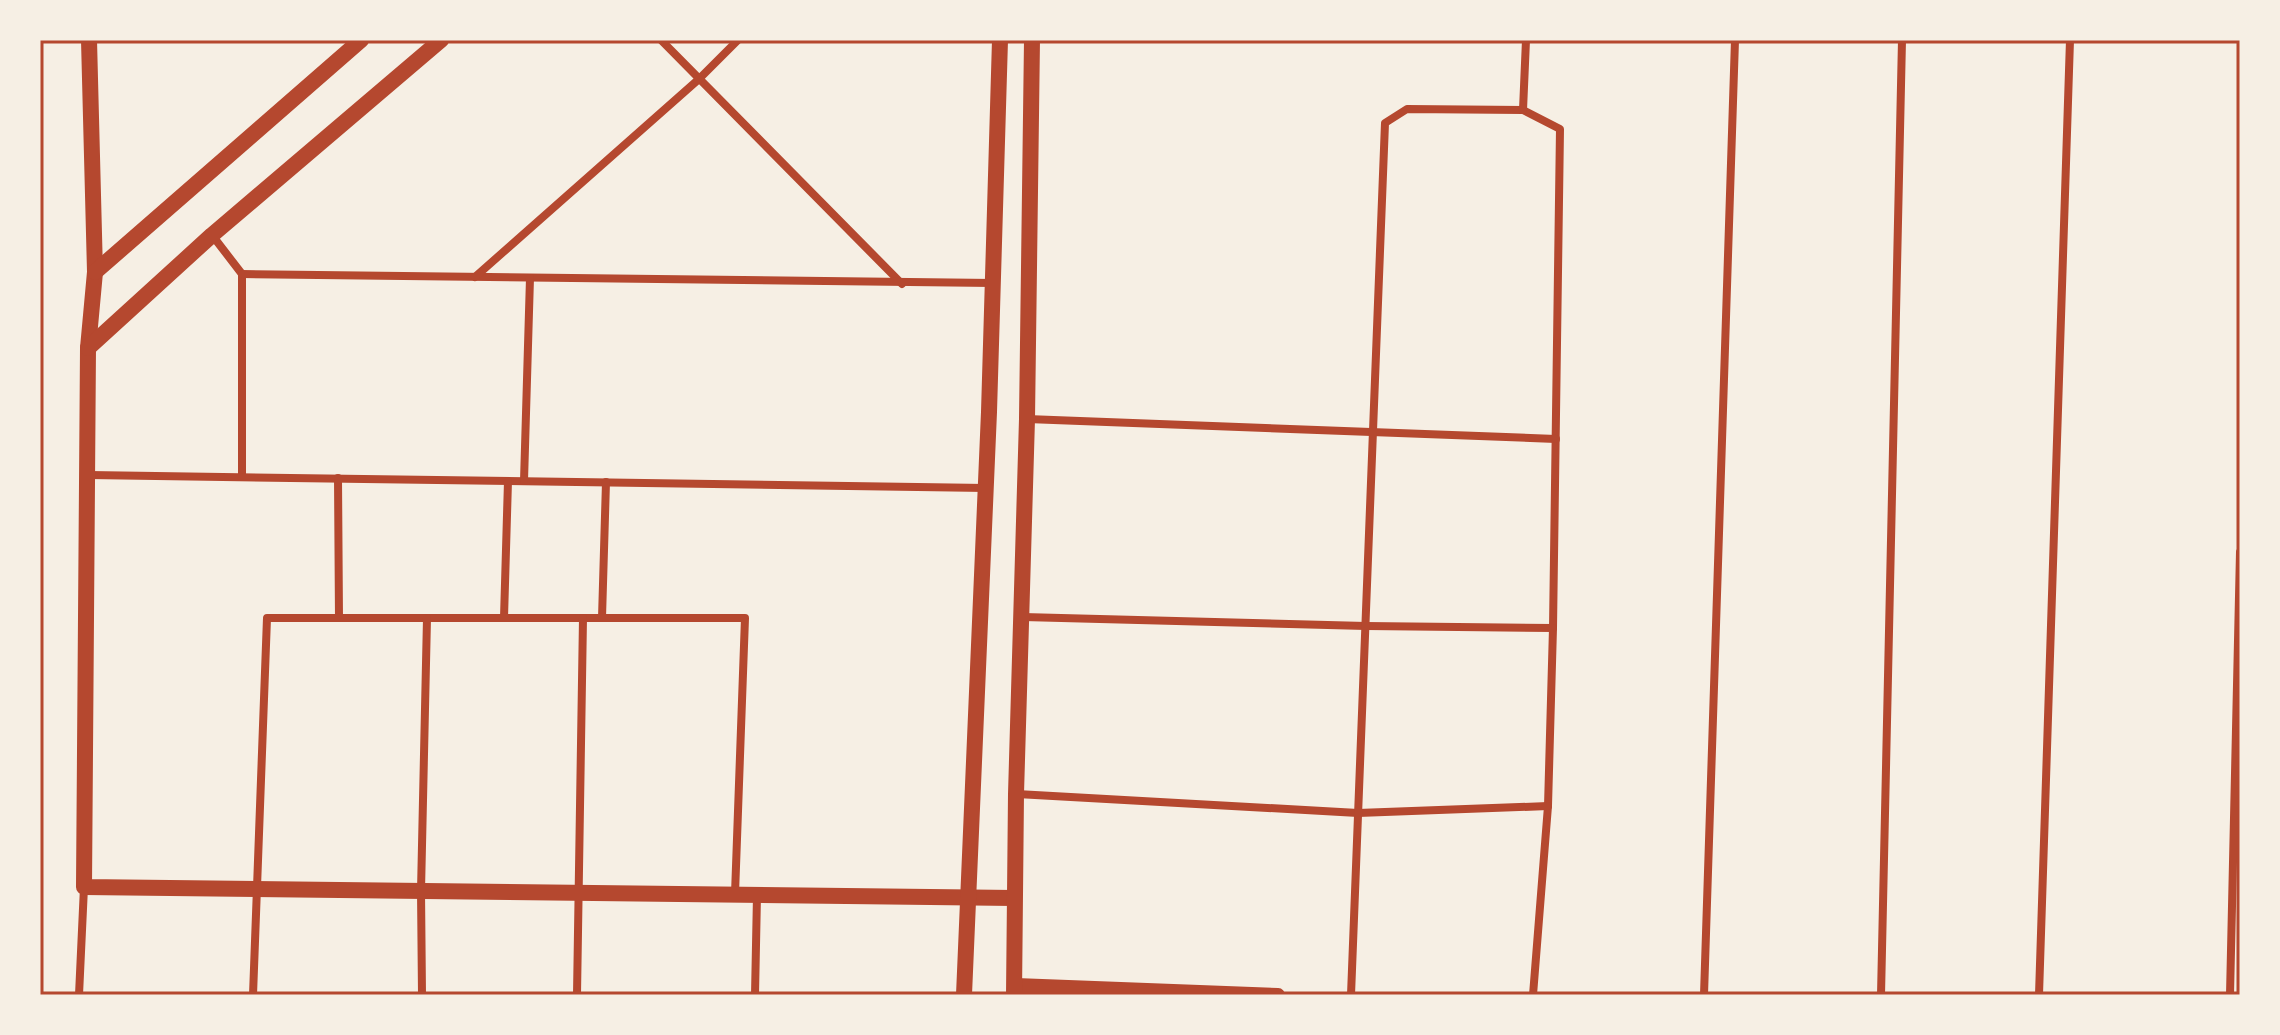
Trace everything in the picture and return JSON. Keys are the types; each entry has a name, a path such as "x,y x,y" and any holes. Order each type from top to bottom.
{"main road":[{"path":"89,40 95,272 88,348 84,887 1014,898"},
{"path":"95,272 361,40"},
{"path":"88,348 212,235 441,40"},
{"path":"964,995 986,488 1000,40"},
{"path":"1014,990 1032,40"}],"street":[{"path":"661,40 902,284"},
{"path":"474,278 699,79 738,40"},
{"path":"1523,110 1526,40"},
{"path":"1704,995 1735,40"},
{"path":"1881,995 1902,40"},
{"path":"2039,995 2070,40"},
{"path":"1351,995 1385,123 1407,109 1523,110 1560,129 1548,806 1533,995"},
{"path":"212,235 242,274 242,477"},
{"path":"242,274 993,283"},
{"path":"524,481 530,278"},
{"path":"1027,419 1556,439"},
{"path":"89,475 986,488"},
{"path":"338,478 339,618"},
{"path":"504,618 508,481"},
{"path":"602,618 606,482"},
{"path":"2230,995 2240,552"},
{"path":"1023,617 1553,628"},
{"path":"253,995 267,618 745,618 735,895"},
{"path":"422,995 427,618"},
{"path":"577,995 583,618"},
{"path":"1016,794 1358,813 1548,806"},
{"path":"79,995 84,887"},
{"path":"755,995 757,895"},
{"path":"1014,990 1278,995"}]}
